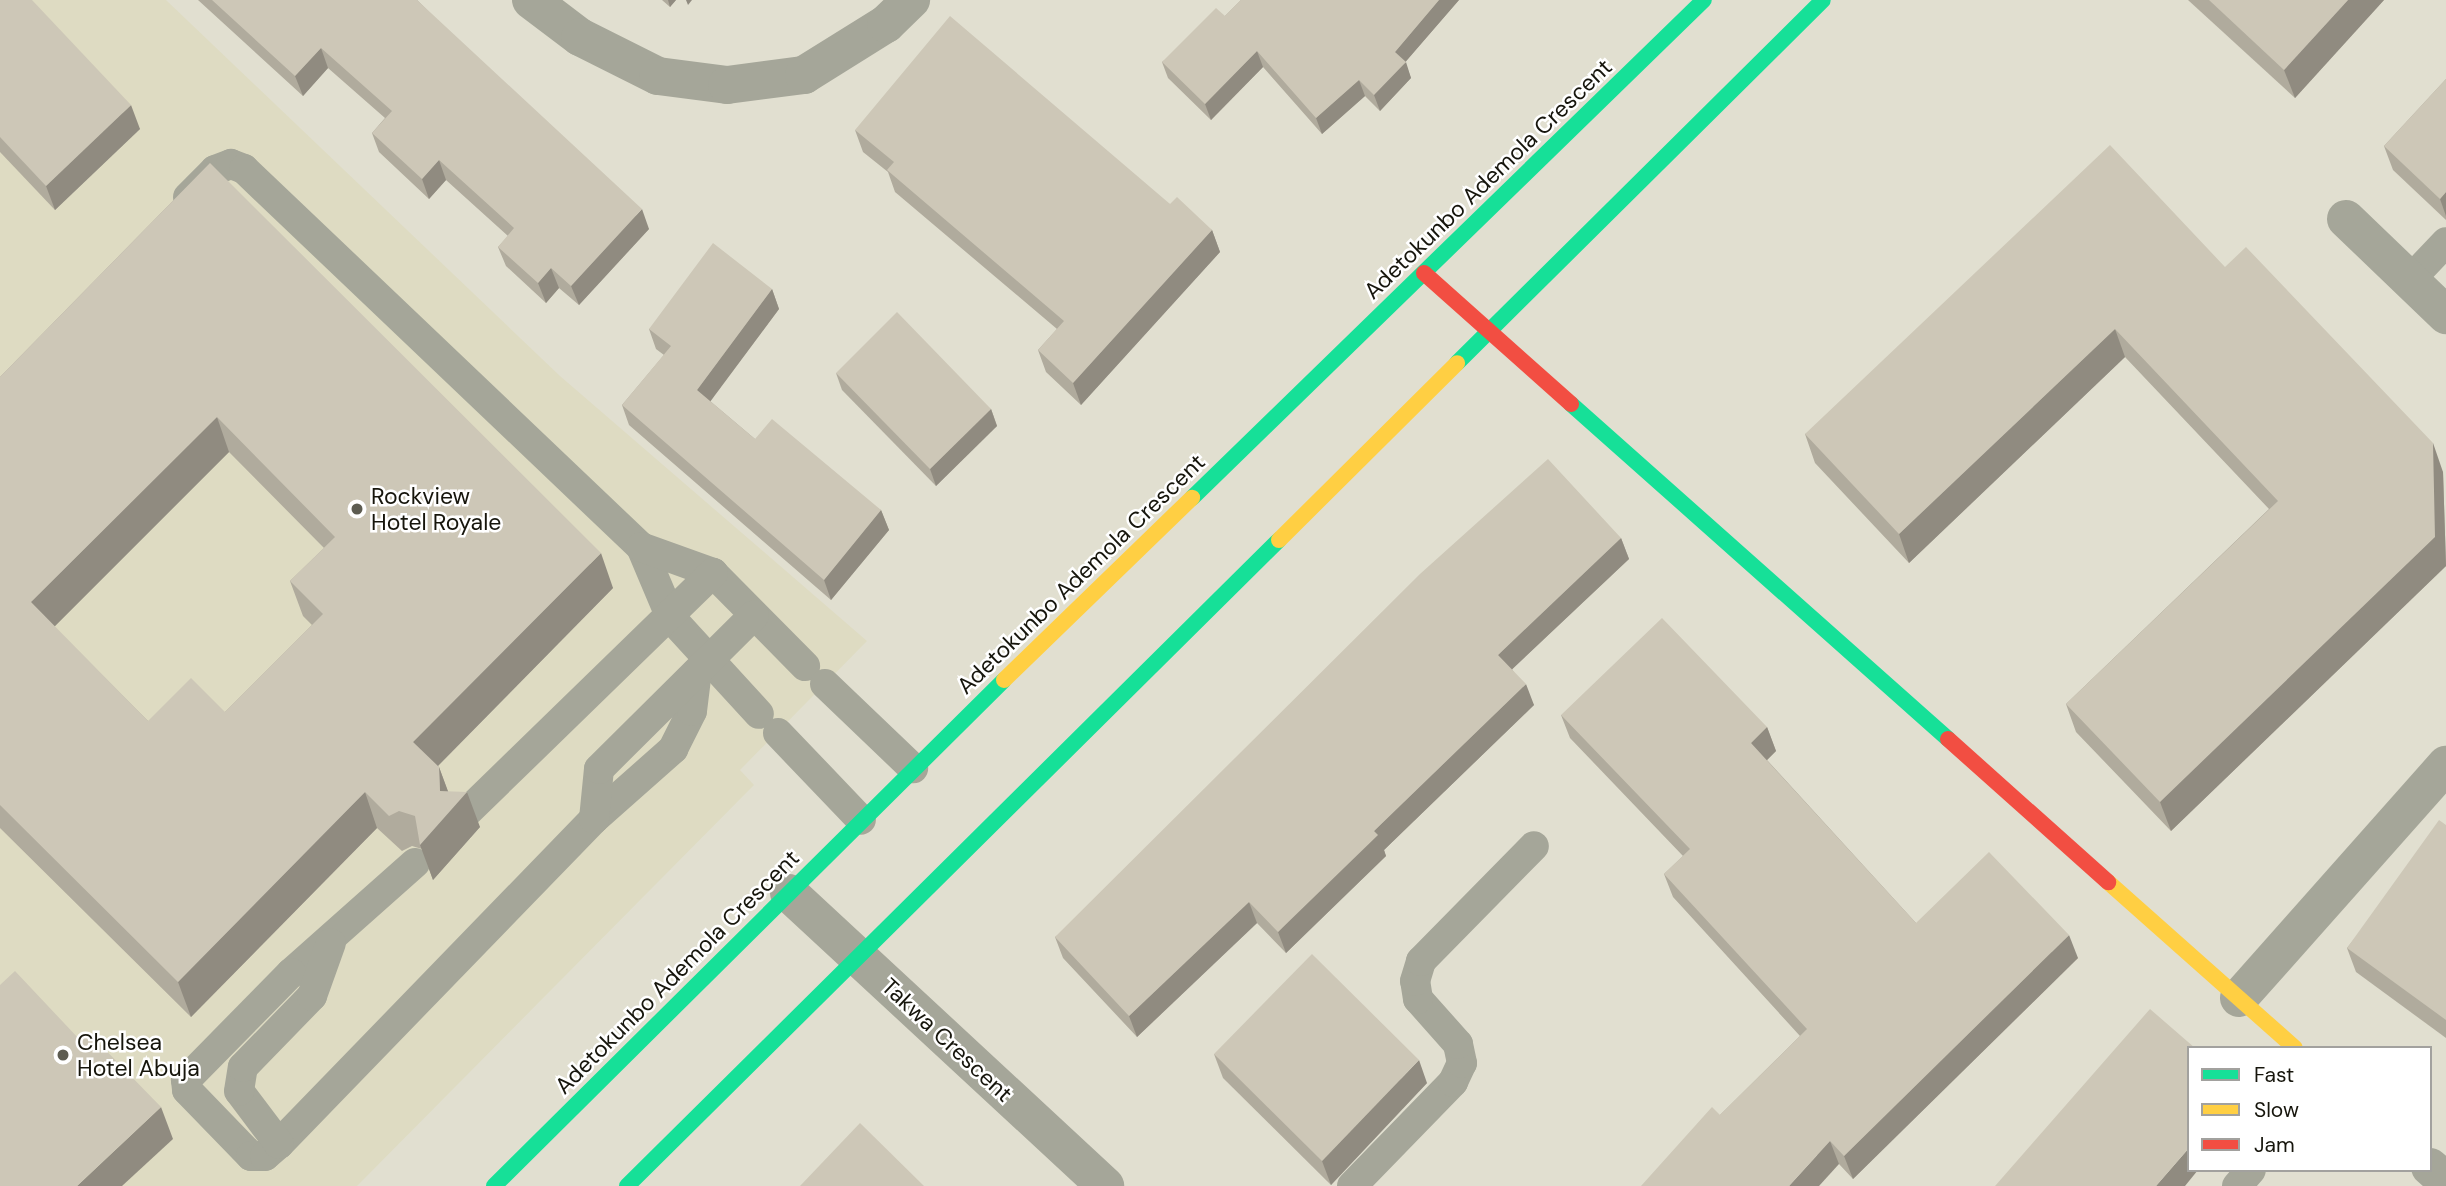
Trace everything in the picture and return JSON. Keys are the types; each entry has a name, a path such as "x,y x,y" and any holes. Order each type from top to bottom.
{"main road":[{"name":"Adetokunbo Ademola Crescent","path":"494,1186 913,768 1704,0"},
{"path":"627,1186 1484,331 1823,0"},
{"path":"1424,273 1484,331 2293,1046"}],"street":[{"path":"531,0 580,37 658,76 727,85 804,75 886,24 911,0"},
{"path":"2346,219 2446,315"},
{"path":"2239,998 2446,765"},
{"name":"Takwa Crescent","path":"789,893 1105,1186"},
{"path":"2432,1169 2446,1181"}],"lane":[{"path":"167,218 215,170 231,164 244,169 641,547 671,618 703,666 769,724 861,820"},
{"path":"2410,280 2446,242"},
{"path":"641,547 713,573 913,768"},
{"path":"465,814 671,618 713,573"},
{"path":"415,863 331,943 290,973 186,1080 187,1090 251,1156 265,1156 279,1144 594,819 599,769 754,615"},
{"path":"1352,1186 1453,1082 1462,1063 1458,1044 1418,999 1415,981 1421,961 1534,846"},
{"path":"279,1144 239,1091 243,1067 312,996 331,943"},
{"path":"2237,1186 2248,1172"}],"shaded area":[{"name":"Rockview Hotel Royale","path":"0,0 166,0 560,376 867,641 740,770 754,785 357,1186 0,1186"}],"building":[{"path":"0,0 32,0 131,105 46,186 0,137"},
{"path":"212,0 417,0 642,209 571,286 551,268 538,283 498,247 514,228 439,160 422,179 372,133 392,111 321,48 295,76"},
{"path":"1241,0 1439,0 1395,52 1406,62 1374,95 1359,80 1316,118 1257,51 1205,104 1162,62 1216,8 1225,16"},
{"path":"2209,0 2348,0 2284,70"},
{"path":"950,16 1170,204 1177,197 1212,230 1073,383 1038,350 1064,321 887,170 894,162 855,130"},
{"path":"2446,79 2446,192 2440,199 2384,146"},
{"path":"2110,145 2225,267 2246,247 2433,443 2435,537 2160,802 2066,704 2278,501 2115,329 1899,534 1805,434"},
{"path":"210,163 601,553 413,742 439,767 440,791 467,792 420,845 415,816 399,811 389,816 365,792 178,982 0,805 0,377","holes":["217,417 335,537 290,581 323,614 225,712 191,678 148,721 31,602"]},
{"path":"713,243 772,289 697,390 755,439 772,419 881,510 824,580 622,405 671,346 649,329"},
{"path":"897,312 991,409 930,469 836,373"},
{"path":"1548,459 1621,538 1498,655 1526,684 1374,831 1378,835 1278,932 1249,902 1129,1016 1055,937 1420,574"},
{"path":"1662,618 1767,727 1751,743 1916,923 1989,852 2069,935 1844,1156 1830,1141 1789,1186 1641,1186 1712,1107 1720,1115 1807,1029 1664,874 1690,849 1561,715"},
{"path":"2439,820 2446,825 2446,1020 2347,948"},
{"path":"1312,954 1419,1060 1322,1161 1214,1054"},
{"name":"Chelsea Hotel Abuja","path":"15,971 80,1040 88,1032 161,1107 77,1186 0,1186 0,985"},
{"path":"2150,1009 2193,1046 2187,1046 2187,1150 2156,1186 1995,1186"},
{"path":"860,1123 924,1186 800,1186"}],"traffic: fast":[{"path":"1192,498 1704,0"},
{"path":"1457,363 1823,0"},
{"path":"1571,404 1948,739"},
{"path":"627,1186 1279,540"},
{"path":"494,1186 1004,680"}],"traffic: slow":[{"path":"1279,540 1457,363"},
{"path":"1004,680 1192,498"},
{"path":"2108,882 2293,1046"}],"traffic: jam":[{"path":"1424,273 1571,404"},
{"path":"1948,739 2108,882"}],"place":[{"name":"Rockview Hotel Royale","path":"357,509"},
{"name":"Chelsea Hotel Abuja","path":"63,1055"}]}
